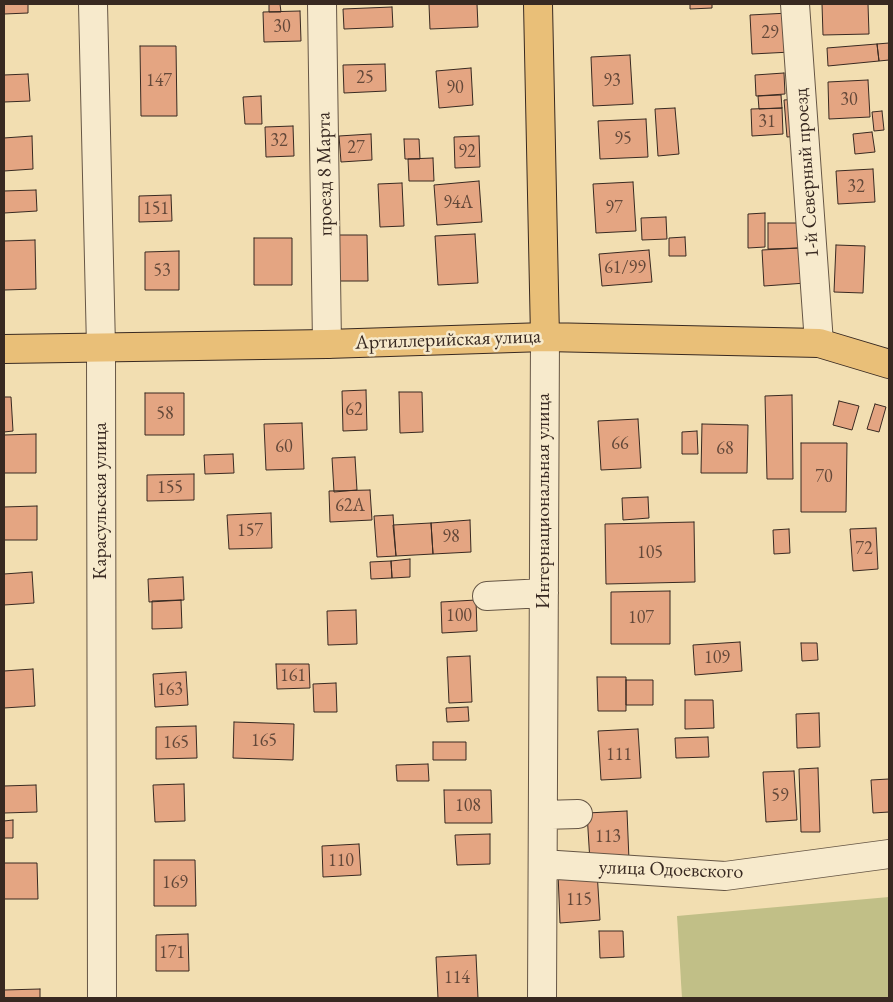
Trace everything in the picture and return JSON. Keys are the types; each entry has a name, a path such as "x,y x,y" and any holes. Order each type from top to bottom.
{"main road":[{"name":"Интернациональная улица","path":"538,4 545,336"},
{"name":"Артиллерийская улица","path":"4,349 327,344 545,336 819,343 889,364"}],"street":[{"name":"Карасульская улица","path":"92,4 101,347 102,998"},
{"name":"проезд 8 Марта","path":"322,4 327,344"},
{"name":"1-й Северный проезд","path":"795,4 819,343"},
{"name":"Интернациональная улица","path":"542,998 545,336"},
{"path":"487,596 544,593"},
{"path":"543,815 578,814"},
{"name":"улица Одоевского","path":"543,868 557,865 725,876 889,854"}],"shaded area":[{"path":"889,897 889,998 682,998 677,916"}],"building":[{"path":"4,4 28,4 28,13 4,14"},
{"path":"269,4 280,4 281,12 269,12"},
{"path":"429,4 477,4 478,27 430,29"},
{"path":"690,4 712,4 712,8 690,9"},
{"path":"822,4 868,4 869,34 823,35"},
{"path":"392,7 393,27 344,29 343,9"},
{"path":"300,11 301,41 264,42 263,12"},
{"path":"789,13 791,52 752,54 750,15"},
{"path":"889,43 889,60 879,61 877,44"},
{"path":"877,44 879,61 828,66 827,48"},
{"path":"140,46 176,46 177,116 141,116"},
{"path":"630,55 633,104 593,106 591,57"},
{"path":"385,64 386,91 344,93 343,65"},
{"path":"471,68 473,105 439,108 436,71"},
{"path":"784,73 785,94 756,96 755,75"},
{"path":"28,74 30,101 4,102 4,75"},
{"path":"868,80 870,117 829,119 828,82"},
{"path":"781,95 782,108 759,109 758,96"},
{"path":"261,96 262,124 245,124 243,97"},
{"path":"798,99 800,136 787,137 784,100"},
{"path":"675,108 679,154 658,156 655,109"},
{"path":"782,108 783,134 752,136 751,109"},
{"path":"882,111 884,130 874,131 872,112"},
{"path":"646,119 648,157 600,159 598,121"},
{"path":"293,126 294,156 266,157 265,127"},
{"path":"872,132 875,152 855,154 853,134"},
{"path":"371,134 372,160 341,162 339,136"},
{"path":"32,136 33,169 4,171 4,138"},
{"path":"479,136 480,167 455,168 454,137"},
{"path":"404,139 419,139 420,159 405,159"},
{"path":"433,158 434,181 409,181 408,159"},
{"path":"873,169 875,202 838,204 836,171"},
{"path":"479,181 482,222 437,225 434,185"},
{"path":"633,182 636,231 596,233 593,184"},
{"path":"402,183 404,226 380,227 378,184"},
{"path":"36,190 37,211 4,213 4,191"},
{"path":"171,195 172,221 139,222 139,196"},
{"path":"765,213 765,247 748,248 748,214"},
{"path":"666,217 667,239 642,240 641,218"},
{"path":"768,223 799,223 799,248 768,249"},
{"path":"475,234 478,283 438,285 435,236"},
{"path":"335,235 367,235 368,281 336,281"},
{"path":"685,237 686,256 669,256 669,238"},
{"path":"254,238 292,238 292,285 254,285"},
{"path":"35,240 36,289 4,290 4,241"},
{"path":"836,245 865,246 863,293 834,292"},
{"path":"799,248 806,283 764,286 762,250"},
{"path":"649,250 652,282 602,286 599,254"},
{"path":"179,251 179,290 145,290 145,252"},
{"path":"366,390 367,430 343,431 342,391"},
{"path":"399,392 422,392 423,432 400,433"},
{"path":"145,393 184,393 184,435 145,435"},
{"path":"792,395 793,479 767,479 765,396"},
{"path":"4,397 11,397 13,431 4,432"},
{"path":"839,401 859,406 852,430 833,425"},
{"path":"875,404 886,407 879,432 867,429"},
{"path":"638,419 641,468 601,470 598,421"},
{"path":"302,423 304,469 266,470 264,424"},
{"path":"702,424 748,425 747,473 701,473"},
{"path":"697,431 698,454 682,454 682,432"},
{"path":"36,434 36,473 4,473 4,435"},
{"path":"801,443 847,443 846,512 801,512"},
{"path":"233,454 234,473 205,474 204,455"},
{"path":"355,457 357,490 334,492 332,458"},
{"path":"194,474 194,500 147,501 147,475"},
{"path":"370,490 372,520 330,522 329,491"},
{"path":"648,497 649,518 623,520 622,498"},
{"path":"37,506 37,540 4,540 4,507"},
{"path":"271,513 272,548 229,549 227,515"},
{"path":"393,515 396,556 377,557 374,516"},
{"path":"470,520 471,552 433,554 431,523"},
{"path":"694,522 695,582 606,584 605,524"},
{"path":"431,523 433,554 396,556 393,525"},
{"path":"876,528 878,569 853,571 850,529"},
{"path":"789,529 790,553 774,554 773,530"},
{"path":"410,559 410,577 392,578 391,561"},
{"path":"391,561 392,578 371,579 370,562"},
{"path":"32,572 34,603 4,605 4,574"},
{"path":"183,577 184,600 149,602 148,579"},
{"path":"670,591 670,644 611,644 611,592"},
{"path":"181,600 182,628 152,629 152,601"},
{"path":"476,600 477,631 442,633 441,602"},
{"path":"356,610 357,644 328,645 327,611"},
{"path":"740,642 742,671 695,675 693,645"},
{"path":"801,643 817,643 818,660 802,661"},
{"path":"470,656 472,702 449,703 447,657"},
{"path":"276,664 309,664 310,688 277,689"},
{"path":"33,669 35,706 4,708 4,671"},
{"path":"186,672 188,705 155,707 153,674"},
{"path":"597,677 626,677 626,711 598,711"},
{"path":"626,680 653,680 653,705 626,705"},
{"path":"336,683 337,712 314,712 313,684"},
{"path":"685,700 713,700 714,728 685,729"},
{"path":"468,707 469,721 447,722 446,708"},
{"path":"819,713 820,747 797,748 796,714"},
{"path":"234,722 294,724 293,760 233,758"},
{"path":"196,726 197,758 156,759 156,727"},
{"path":"638,729 641,778 601,780 598,731"},
{"path":"708,737 709,757 676,758 675,738"},
{"path":"433,742 466,742 466,760 433,760"},
{"path":"428,764 429,781 397,781 396,765"},
{"path":"818,768 820,832 801,832 799,769"},
{"path":"794,771 797,820 766,822 763,772"},
{"path":"889,779 889,812 873,813 871,780"},
{"path":"184,784 185,821 155,822 153,785"},
{"path":"36,785 37,812 4,813 4,786"},
{"path":"444,790 491,790 492,823 445,823"},
{"path":"627,811 629,860 590,862 587,813"},
{"path":"13,820 13,838 4,838 4,821"},
{"path":"490,834 490,864 457,865 455,835"},
{"path":"359,844 361,875 323,877 322,846"},
{"path":"154,860 195,860 196,906 154,906"},
{"path":"4,863 37,863 38,899 4,899"},
{"path":"597,871 600,920 560,923 558,873"},
{"path":"599,931 623,931 624,957 600,958"},
{"path":"188,934 189,971 156,971 156,935"},
{"path":"476,955 478,998 438,998 436,957"},
{"path":"40,989 40,998 4,998 4,990"}]}
